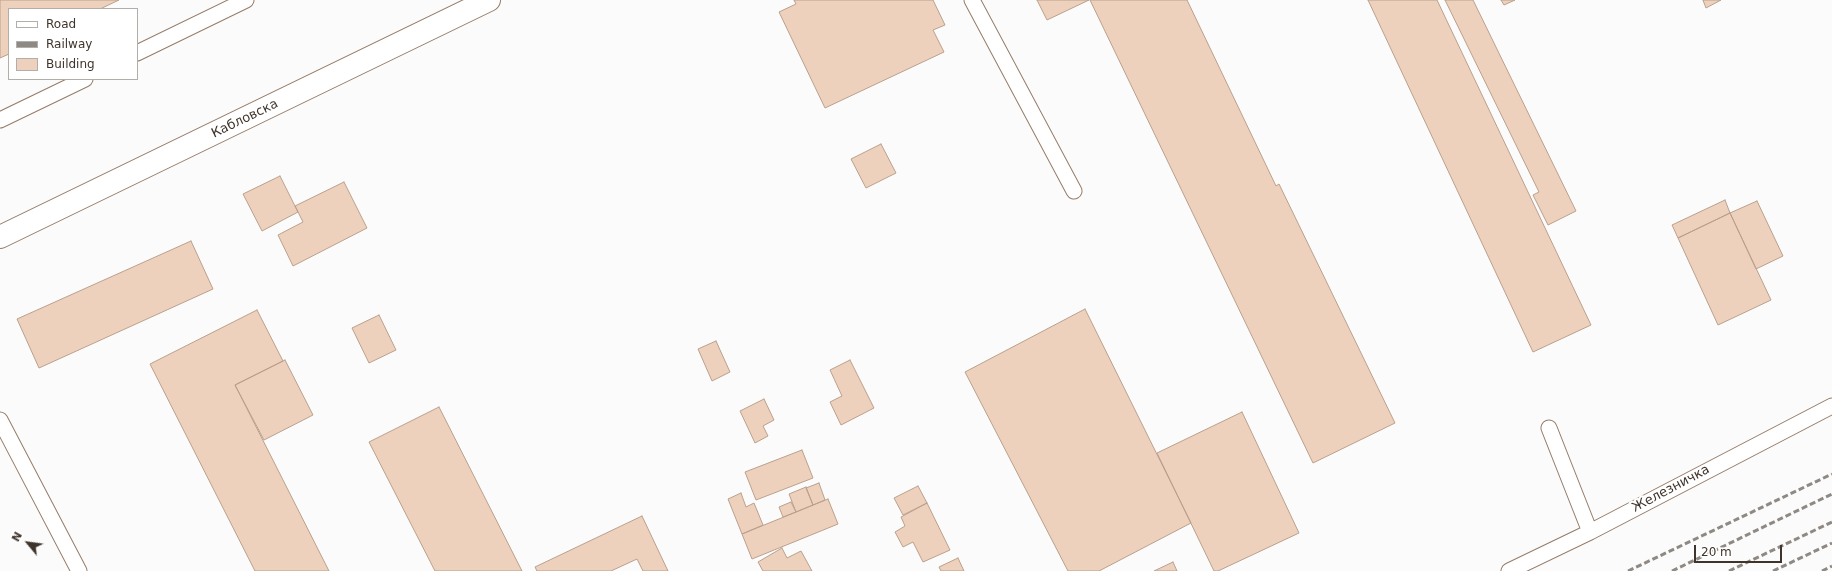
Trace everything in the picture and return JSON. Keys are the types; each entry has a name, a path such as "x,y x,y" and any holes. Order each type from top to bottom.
{"street":[{"name":"Кабловска","path":"0,237 489,0"}],"lane":[{"path":"138,53 246,0"},
{"path":"972,0 1074,191"},
{"path":"0,120 82,80"},
{"name":"Железничка","path":"1509,571 1590,532 1832,406"},
{"path":"0,420 79,571"},
{"path":"1549,428 1590,532"}],"building":[{"path":"0,0 119,0 102,8 8,8 8,54 0,58"},
{"path":"794,0 933,0 945,25 933,30 944,52 825,108 779,12 796,4"},
{"path":"1037,0 1089,0 1047,20"},
{"path":"1090,0 1187,0 1276,186 1279,184 1395,423 1313,463"},
{"path":"1368,0 1437,0 1591,325 1533,352"},
{"path":"1445,0 1473,0 1576,211 1548,225 1533,195 1539,192"},
{"path":"1501,0 1515,0 1504,5"},
{"path":"1703,0 1721,0 1706,8"},
{"path":"881,144 896,173 866,188 851,159"},
{"path":"280,176 298,212 262,231 243,194"},
{"path":"344,182 367,228 293,266 278,235 303,222 295,206"},
{"path":"1725,200 1730,213 1678,238 1672,225"},
{"path":"1757,201 1783,256 1756,269 1730,213"},
{"path":"1730,213 1771,300 1718,325 1678,238"},
{"path":"191,241 213,289 39,368 17,319"},
{"path":"1085,309 1191,523 1099,571 1068,571 965,372"},
{"path":"257,310 283,361 235,385 329,571 255,571 150,364"},
{"path":"379,315 396,350 369,363 352,328"},
{"path":"716,341 730,372 712,381 698,349"},
{"path":"285,360 313,415 264,440 235,385"},
{"path":"850,360 874,408 841,425 830,402 842,396 830,370"},
{"path":"764,399 774,420 763,426 768,436 755,443 740,411"},
{"path":"439,407 522,571 435,571 369,442"},
{"path":"1242,412 1299,533 1218,571 1214,571 1157,453"},
{"path":"802,450 813,478 756,500 745,472"},
{"path":"819,483 825,500 813,505 806,488"},
{"path":"918,486 927,503 903,515 894,498"},
{"path":"806,487 813,505 796,512 789,494"},
{"path":"741,493 746,507 754,503 763,525 742,534 728,499"},
{"path":"828,499 838,524 752,559 742,534"},
{"path":"791,502 796,512 783,517 779,507"},
{"path":"927,503 950,550 923,562 913,542 903,547 895,532 905,526 901,517"},
{"path":"642,516 668,571 643,571 637,559 611,571 537,571 535,567"},
{"path":"782,548 787,558 801,551 812,571 763,571 758,562"},
{"path":"958,558 964,571 941,571 939,567"},
{"path":"1173,562 1177,571 1154,571"}],"railway":[{"path":"1628,571 1832,474"},
{"path":"1672,571 1832,494"},
{"path":"1729,571 1832,522"},
{"path":"1773,571 1832,543"},
{"path":"1822,571 1832,566"}]}
